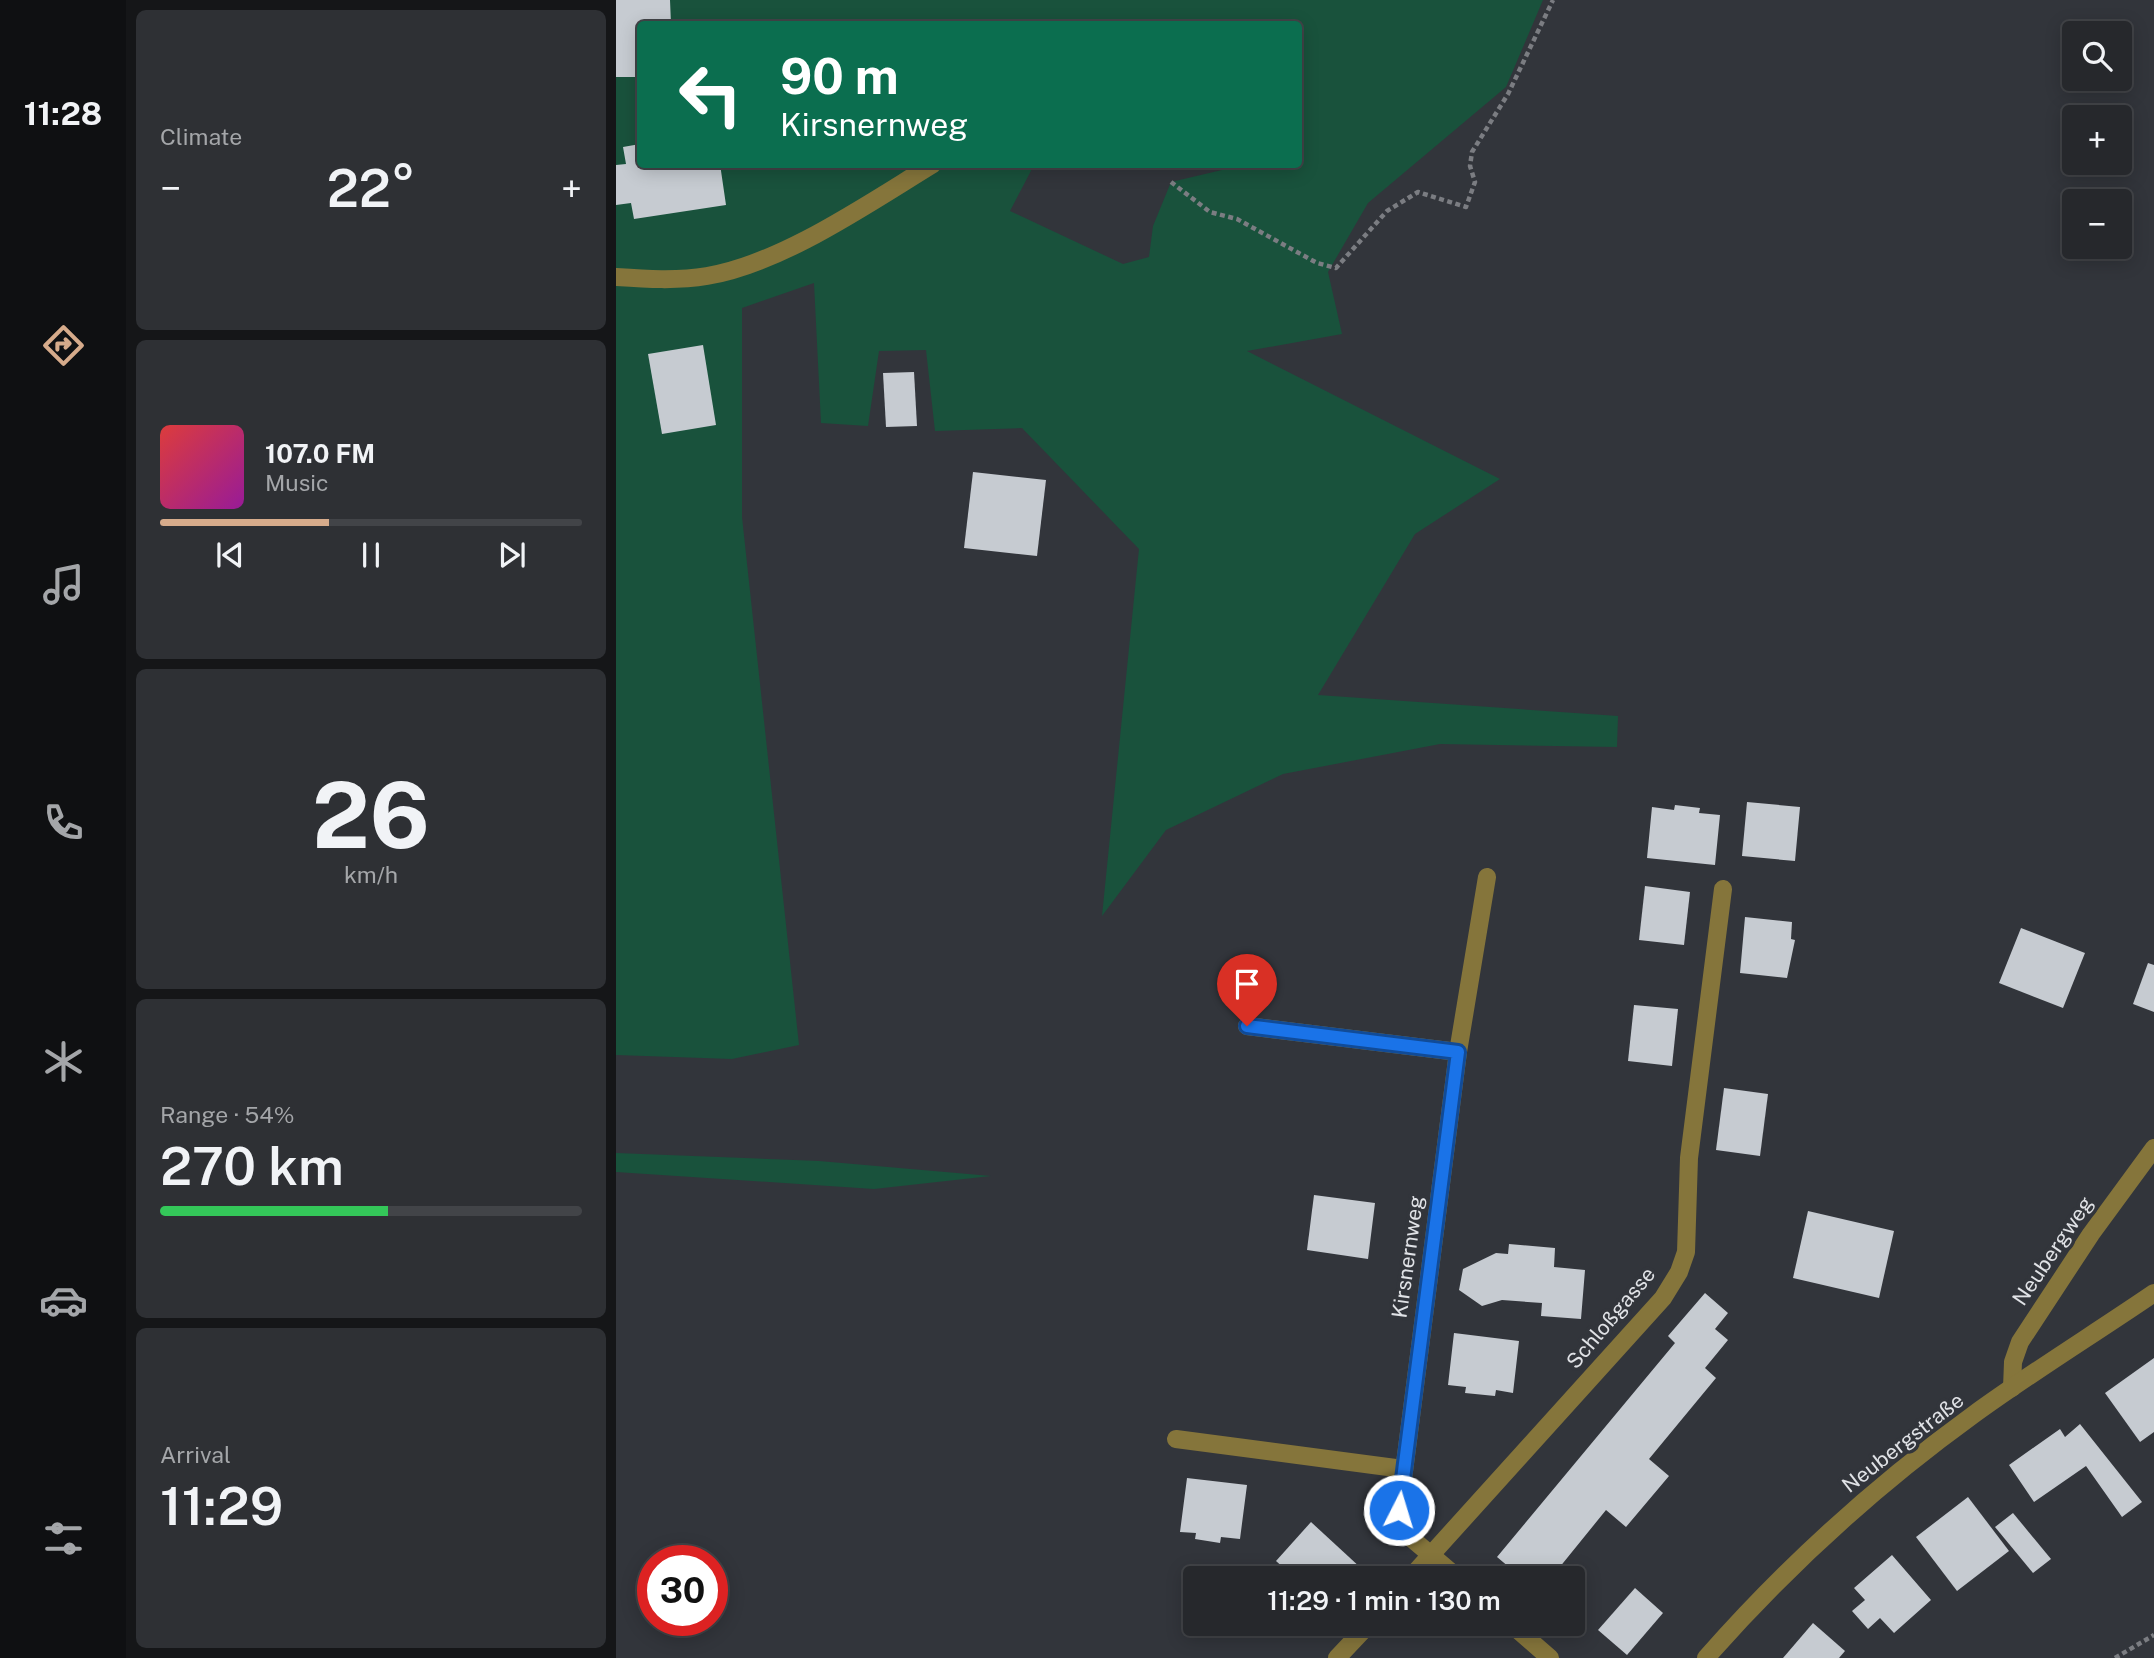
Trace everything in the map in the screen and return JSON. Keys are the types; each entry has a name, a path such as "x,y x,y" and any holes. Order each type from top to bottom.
{"street":[{"path":"616,277 707,276 741,267 768,257 860,208 926,168"},
{"name":"Kirsnernweg","path":"1431,1556 1411,1538 1403,1525 1399,1510 1458,1052 1487,877"},
{"name":"Schloßgasse","path":"1421,1566 1663,1298 1679,1272 1686,1252 1689,1158 1723,889"},
{"path":"1247,1026 1458,1052"},
{"name":"Neubergweg","path":"2012,1388 2013,1362 2020,1342 2091,1234 2154,1148"},
{"name":"Neubergstraße","path":"1706,1658 1777,1580 1892,1477 2012,1388 2154,1293"},
{"path":"1176,1439 1403,1469"},
{"path":"1431,1556 1443,1566"},
{"path":"1338,1658 1358,1636"},
{"path":"1525,1636 1550,1658"}],"path":[{"path":"1171,182 1210,212 1237,219 1317,263 1336,268 1387,211 1418,192 1466,207 1475,182 1470,166 1472,152 1508,94 1553,0"},
{"path":"2115,1658 2154,1635"}],"green space":[{"path":"616,0 1543,0 1506,87 1368,203 1328,272 1342,334 1247,351 1500,479 1415,534 1318,695 1618,716 1617,747 1440,744 1283,774 1166,830 1102,916 1139,549 1022,428 935,431 926,350 879,351 868,426 821,423 814,283 742,308 742,517 799,1045 732,1059 616,1055"},
{"path":"616,1153 819,1161 991,1176 874,1189 616,1172"}],"building":[{"path":"616,0 670,0 671,21 637,21 637,77 616,77"},
{"path":"637,145 637,168 721,168 726,205 634,219 631,203 616,205 616,165 626,164 623,147"},
{"path":"703,345 716,425 662,434 648,354"},
{"path":"914,372 917,426 886,427 883,373"},
{"path":"973,472 1046,480 1037,556 964,548"},
{"path":"1747,802 1800,807 1795,861 1742,856"},
{"path":"1675,805 1700,808 1699,813 1720,815 1715,865 1647,858 1652,807 1674,810"},
{"path":"1645,886 1690,892 1684,945 1639,940"},
{"path":"1745,917 1792,922 1791,939 1795,940 1787,978 1740,973"},
{"path":"2021,928 2085,953 2063,1008 1999,983"},
{"path":"2148,963 2154,965 2154,1012 2133,1004"},
{"path":"1634,1005 1678,1009 1672,1066 1628,1061"},
{"path":"1724,1088 1768,1094 1760,1156 1716,1150"},
{"path":"1314,1195 1375,1203 1368,1259 1307,1250"},
{"path":"1808,1211 1894,1231 1879,1298 1793,1278"},
{"path":"1509,1244 1555,1248 1554,1267 1585,1270 1581,1319 1541,1316 1542,1303 1502,1300 1482,1306 1459,1290 1463,1269 1496,1253 1508,1254"},
{"path":"1705,1293 1728,1313 1715,1329 1728,1340 1705,1368 1716,1378 1649,1459 1669,1476 1626,1527 1606,1510 1561,1566 1508,1566 1497,1557 1675,1343 1668,1336"},
{"path":"1454,1333 1519,1341 1513,1393 1496,1390 1495,1396 1465,1393 1466,1387 1448,1385"},
{"path":"2154,1358 2154,1432 2140,1442 2105,1393"},
{"path":"2080,1424 2142,1502 2122,1517 2086,1466 2034,1502 2009,1465 2060,1429 2065,1437"},
{"path":"1187,1478 1247,1485 1240,1539 1221,1537 1220,1543 1195,1539 1196,1533 1180,1532"},
{"path":"1968,1497 2009,1551 1957,1591 1916,1537"},
{"path":"2013,1513 2051,1559 2033,1573 1995,1527"},
{"path":"1311,1522 1359,1566 1282,1566 1276,1561"},
{"path":"1892,1555 1931,1600 1894,1633 1880,1618 1868,1629 1852,1611 1865,1600 1854,1588"},
{"path":"1635,1588 1663,1613 1627,1655 1598,1630"},
{"path":"1813,1623 1845,1651 1839,1658 1783,1658"}],"route":[{"path":"1247,1026 1458,1052 1399,1510"}]}
